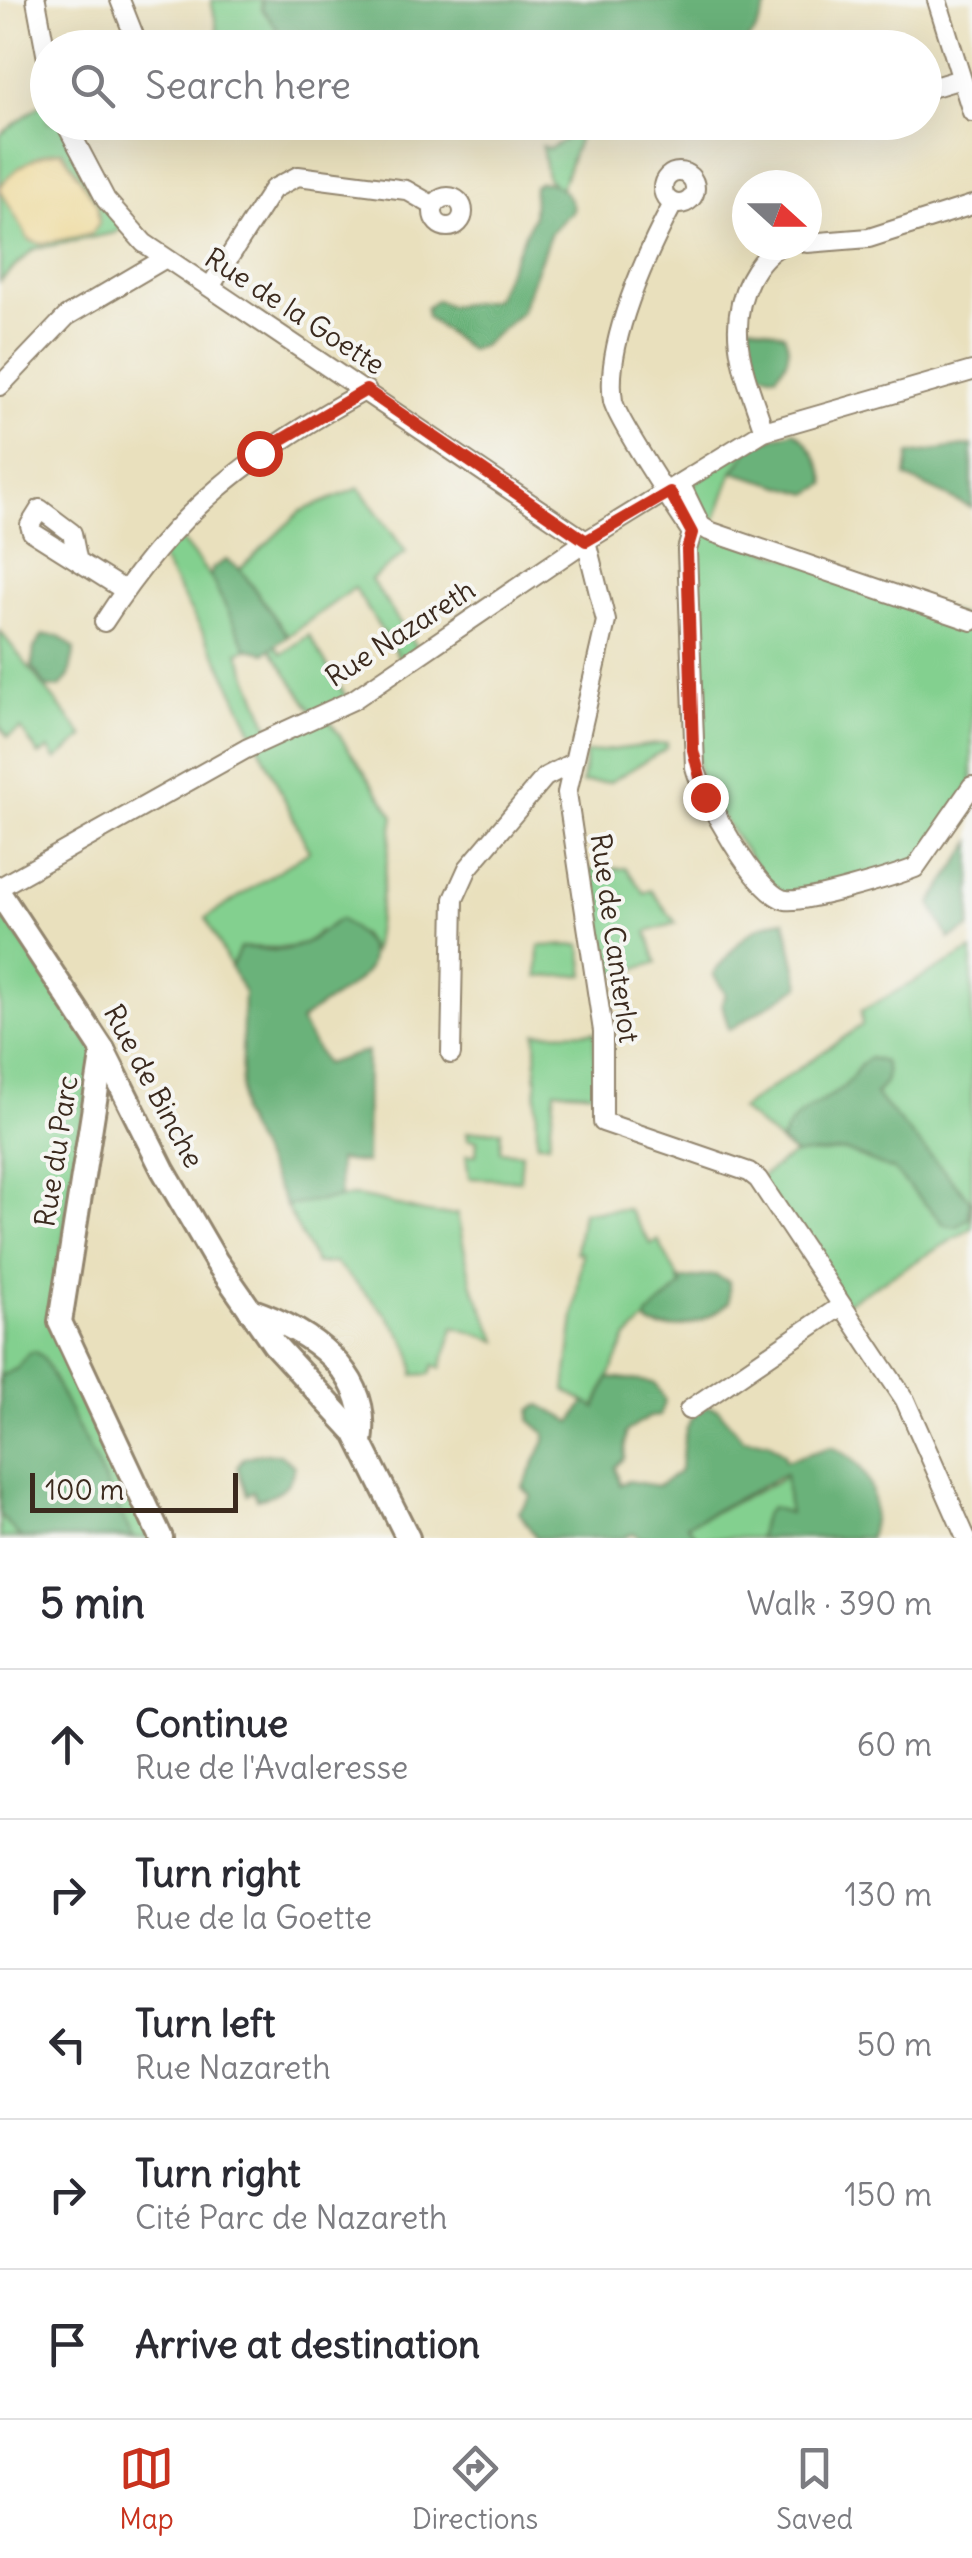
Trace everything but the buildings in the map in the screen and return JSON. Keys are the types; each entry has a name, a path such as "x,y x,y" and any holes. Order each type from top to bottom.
{"street":[{"path":"36,0 41,30"},
{"path":"120,0 132,30"},
{"path":"938,0 972,112"},
{"path":"942,84 961,78"},
{"name":"Rue de la Goette","path":"74,140 106,200 126,226 164,259 366,390 586,541"},
{"path":"210,286 273,189 286,179 298,176 406,190 434,206"},
{"path":"673,204 632,291 617,354 613,400 675,488 696,529 972,622"},
{"path":"822,242 869,238 972,205"},
{"path":"0,386 67,316 164,259"},
{"path":"764,260 751,278 734,333 764,431"},
{"name":"Rue Nazareth","path":"0,890 246,750 354,700 586,541 764,431 972,371"},
{"path":"104,622 124,590 181,521 223,480 284,437 366,390"},
{"path":"696,529 687,550 695,767 705,797 770,893 790,901 915,868 972,786"},
{"name":"Rue de Canterlot","path":"586,541 606,621 567,792 603,1031 603,1122 754,1176 842,1306"},
{"path":"78,558 124,590"},
{"path":"451,1054 454,899 468,868 545,776 572,763"},
{"name":"Rue de Binche","path":"0,890 102,1050 178,1196 279,1350 361,1442 408,1538"},
{"name":"Rue du Parc","path":"102,1050 60,1322 161,1538"},
{"path":"689,1410 842,1306 904,1400 966,1538"},
{"name":"Rue de Binche","path":"250,1310 310,1335 340,1369 357,1394 364,1426 361,1442"}],"green space":[{"path":"211,0 262,0 262,9 277,28 276,30 217,30"},
{"path":"262,0 770,0 756,30 276,30 262,9"},
{"path":"30,113 30,140 75,140 126,225 115,233 34,249 0,281 0,135"},
{"path":"564,140 578,140 560,191 547,178 542,146 549,149"},
{"path":"540,182 562,190 573,210 551,232 520,314 482,346 469,350 427,317 426,308 436,300 449,306 494,300 533,217 534,186"},
{"path":"750,324 784,334 788,356 776,375 754,371 747,341"},
{"path":"794,431 814,454 826,484 809,494 733,472 753,444"},
{"path":"753,444 733,472 713,526 703,522 692,489 697,480"},
{"path":"972,445 972,508 906,477 909,454"},
{"path":"359,488 406,552 371,580 421,654 404,665 354,588 288,636 240,569 301,511"},
{"path":"173,530 210,576 247,649 238,652 273,736 316,717 270,648 275,645 282,654 309,635 349,702 325,714 394,816 373,952 361,934 319,931 292,947 241,948 231,968 206,918 309,851 218,659 156,550"},
{"path":"711,532 972,619 972,783 922,862 780,901 699,784 687,542"},
{"path":"226,560 240,569 288,636 265,653 247,649 210,576 213,568"},
{"path":"0,631 84,737 56,760 49,749 39,755 21,729 8,737 0,726"},
{"path":"43,635 59,636 75,649 69,676 60,687 47,688 32,667 34,648"},
{"path":"667,743 667,748 610,782 582,783 586,753"},
{"path":"972,842 970,928 949,939 931,903"},
{"path":"626,868 644,893 651,890 676,923 647,932 657,963 612,975 602,947 606,946 605,938 596,939 577,871"},
{"path":"0,908 95,1051 53,1302 154,1538 0,1538"},
{"path":"340,919 361,936 370,951 370,964 350,987 300,1021 325,1064 367,1051 366,1163 338,1160 340,1198 286,1206 240,1113 244,993 231,968 240,948 291,949"},
{"path":"785,920 800,986 729,1030 722,1004 726,994 713,974 752,931"},
{"path":"581,945 585,975 538,977 539,946"},
{"path":"972,950 972,1228 841,1306 758,1179 794,1154 740,1109 862,1025 861,1011"},
{"path":"594,1032 597,1093 555,1090 549,1143 537,1143 536,1033"},
{"path":"870,1058 884,1062 887,1072 875,1094 970,1200 969,1218 957,1227 945,1225 893,1170 846,1151 795,1155 781,1141 800,1115 842,1088"},
{"path":"501,1130 500,1151 522,1153 520,1180 469,1178 466,1155 476,1155 477,1140 468,1139 467,1132"},
{"path":"353,1196 430,1213 457,1214 472,1285 498,1341 454,1327 441,1368 434,1365 430,1374 414,1375 413,1360 397,1329 335,1263 316,1264 286,1206"},
{"path":"628,1209 651,1244 658,1240 682,1285 626,1339 595,1408 565,1390 582,1253 576,1252 582,1212"},
{"path":"714,1275 729,1281 729,1302 721,1309 679,1327 648,1324 647,1316 682,1285 678,1280"},
{"path":"35,1351 43,1357 133,1538 21,1538 0,1515 0,1376 16,1369 28,1353"},
{"path":"608,1379 655,1383 665,1401 660,1416 649,1417 626,1432 624,1458 615,1467 620,1485 628,1481 658,1486 679,1472 687,1427 708,1406 718,1409 743,1439 768,1442 784,1454 785,1461 831,1447 855,1462 873,1496 869,1538 758,1538 764,1515 771,1507 789,1513 785,1474 687,1525 698,1538 640,1538 634,1533 623,1538 536,1538 519,1512 531,1496 523,1487 545,1441 545,1433 530,1420 531,1410 540,1405 572,1422 585,1402 596,1408"},
{"path":"280,1454 294,1466 282,1489 257,1499 253,1491 247,1494 237,1467 243,1458"},
{"path":"786,1473 791,1538 698,1538 687,1525 779,1481"}],"sand":[{"path":"62,151 97,204 99,223 91,234 41,244 29,240 0,189 26,163"}],"route":[{"path":"259,453 366,390 586,541 670,492 692,533 687,550 693,750 705,797"}]}
